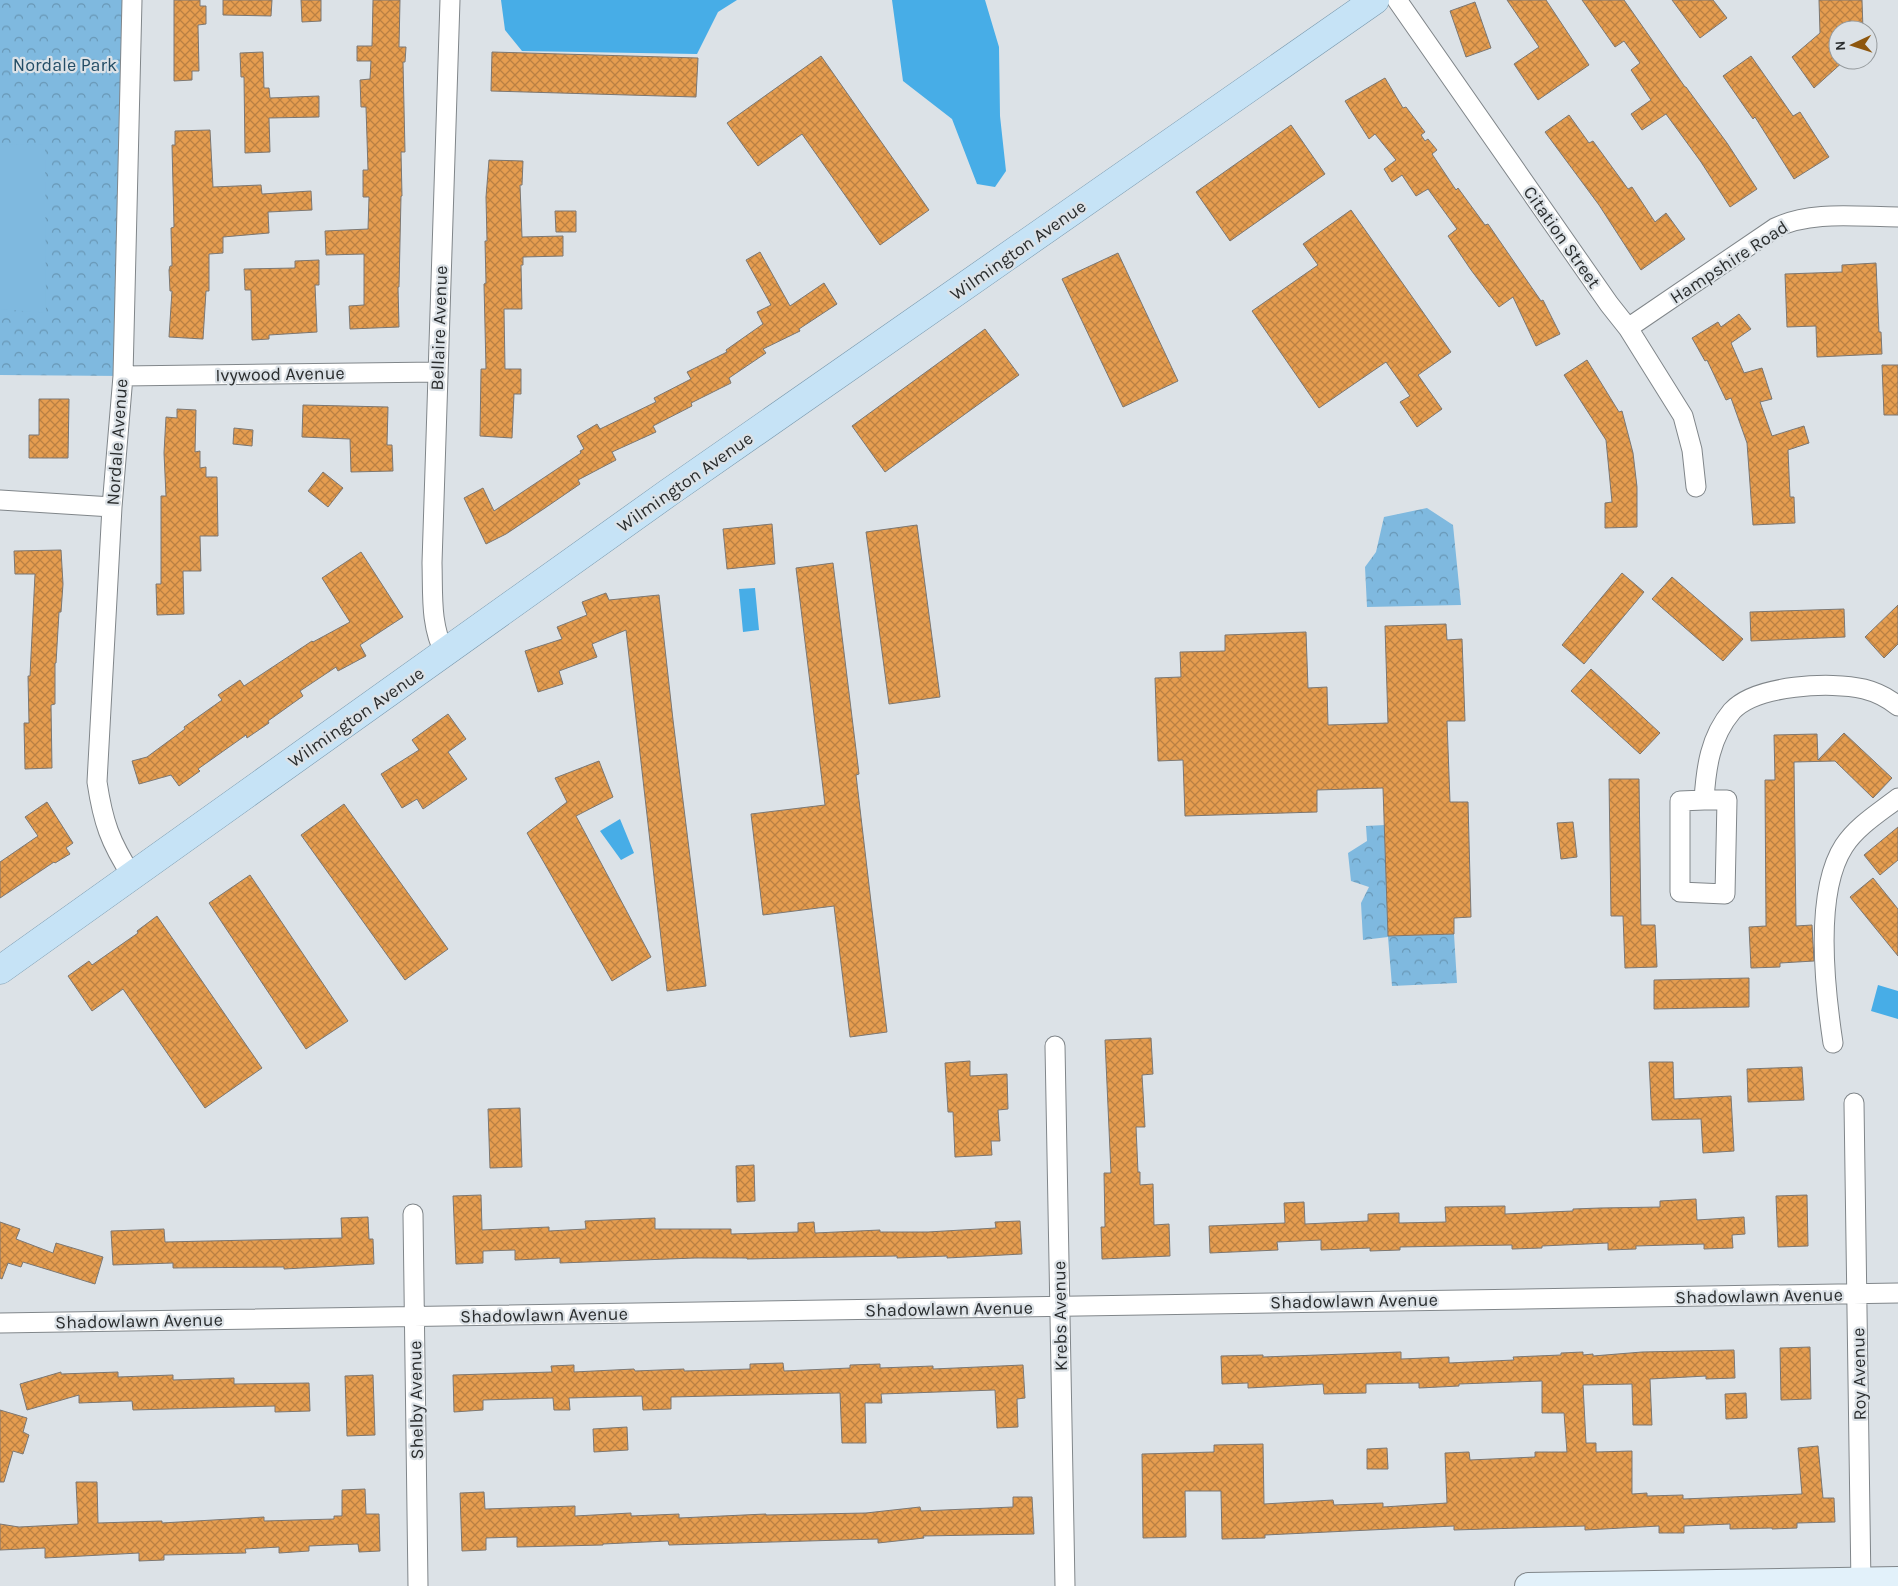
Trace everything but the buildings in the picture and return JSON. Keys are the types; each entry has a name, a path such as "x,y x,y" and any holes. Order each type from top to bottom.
{"main road":[{"name":"Wilmington Avenue","path":"0,970 684,482 1375,0"},
{"path":"1528,1586 1862,1583 1898,1580"}],"street":[{"name":"Nordale Avenue","path":"132,0 122,376 112,507 97,782 101,812 108,833 119,856 132,876"},
{"name":"Bellaire Avenue","path":"445,654 438,640 433,607 432,563 450,0"},
{"name":"Citation Street","path":"1397,0 1603,296 1628,328 1683,416 1692,450 1696,487"},
{"name":"Hampshire Road","path":"1628,328 1775,228 1787,222 1806,217 1898,218"},
{"name":"Ivywood Avenue","path":"122,376 438,372"},
{"path":"0,500 112,507"},
{"path":"1704,800 1707,765 1718,731 1733,710 1746,701 1768,692 1782,689 1827,685 1862,689 1875,693 1898,706"},
{"path":"1833,1043 1828,1006 1825,934 1832,869 1844,846 1859,829 1898,798"},
{"path":"1704,800 1727,800 1725,894 1680,892 1680,801 1704,800"},
{"name":"Krebs Avenue","path":"1055,1046 1065,1586"},
{"name":"Roy Avenue","path":"1854,1103 1862,1583"},
{"name":"Shelby Avenue","path":"413,1214 418,1586"},
{"name":"Shadowlawn Avenue","path":"0,1324 1898,1293"}],"green space":[{"name":"Nordale Park","path":"0,0 132,0 123,376 0,375"},
{"path":"45,144 46,313 0,309 0,145"},
{"path":"1427,508 1453,525 1461,605 1367,607 1365,567 1376,552 1384,517"},
{"path":"1385,825 1388,936 1454,934 1457,983 1392,986 1388,937 1363,940 1361,903 1369,887 1351,881 1348,853 1367,841 1366,826"}],"shaded area":[{"path":"501,0 737,0 718,12 697,54 522,51 505,30"},
{"path":"892,0 985,0 999,47 1000,116 1006,171 995,187 977,184 952,119 903,81"},
{"path":"755,588 759,630 743,632 739,589"},
{"path":"620,819 634,853 621,860 600,831"},
{"path":"1878,985 1898,991 1898,1019 1871,1011"}]}
